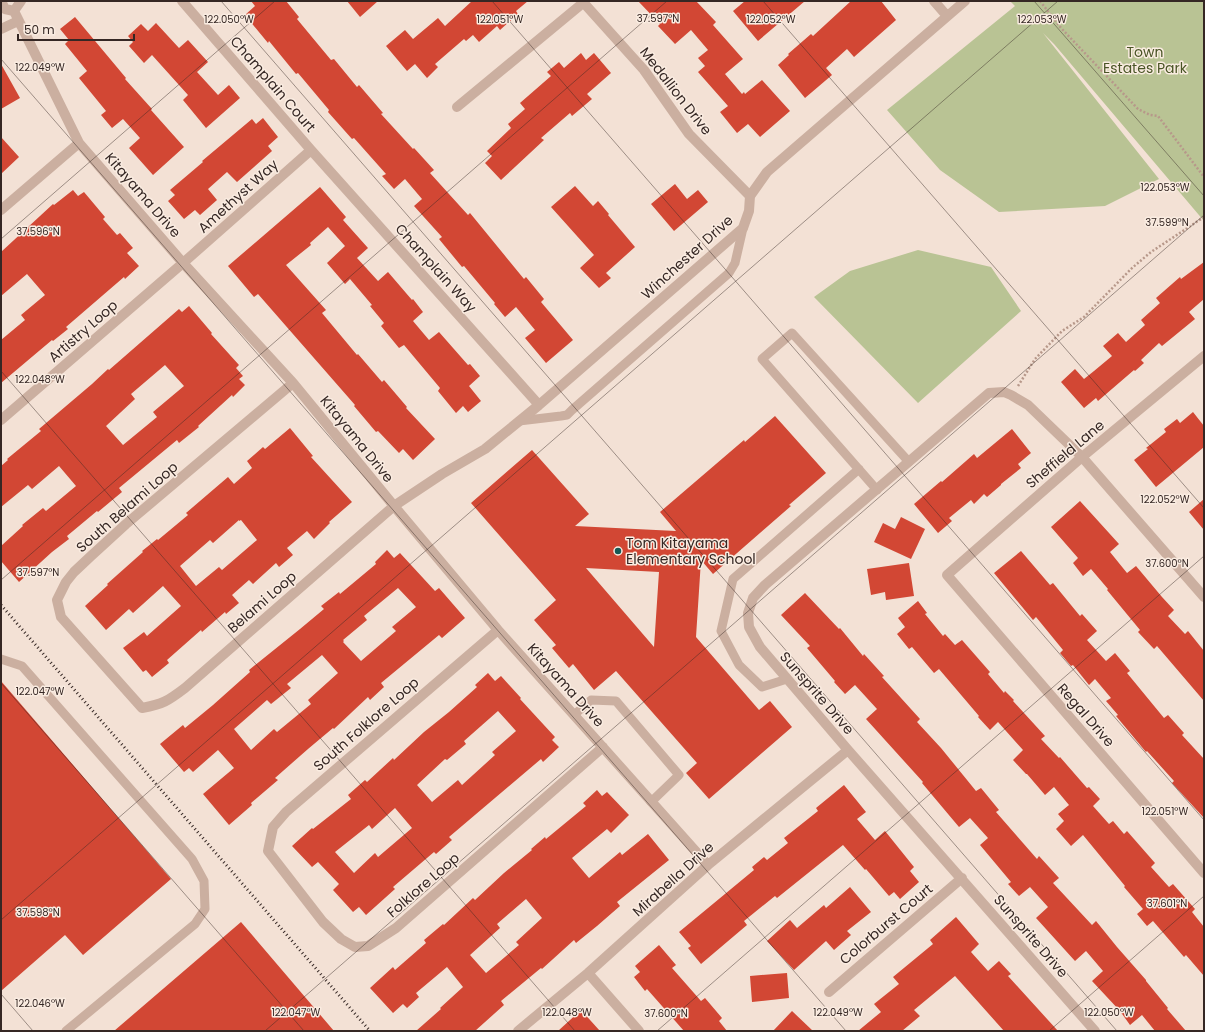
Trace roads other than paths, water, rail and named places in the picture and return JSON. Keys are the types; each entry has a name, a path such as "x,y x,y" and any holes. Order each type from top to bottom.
{"street":[{"path":"1,1 5,9 14,11 21,1"},
{"name":"Champlain Court","path":"182,1 311,150"},
{"path":"934,1 947,16"},
{"name":"Winchester Drive","path":"394,506 442,474 485,449 539,405 743,228 749,211 750,196 767,172 965,1"},
{"path":"457,107 582,2"},
{"name":"Medallion Drive","path":"582,2 644,70 689,134 750,196"},
{"name":"Kitayama Drive","path":"14,11 79,143 183,264 293,384 498,630 708,865"},
{"path":"1,29 18,21"},
{"path":"1,210 79,143"},
{"name":"Amethyst Way","path":"183,264 311,150"},
{"name":"Champlain Way","path":"311,150 539,405"},
{"name":"Artistry Loop","path":"1,420 183,264"},
{"name":"Sheffield Lane","path":"946,575 1082,457 1204,356"},
{"name":"South Belami Loop","path":"142,708 62,617 57,600 66,582 74,572 96,551 293,384"},
{"name":"Sunsprite Drive","path":"1082,457 1028,405 1004,392 989,394 765,585 753,598 748,613 749,627 760,647 848,750 1095,1031"},
{"path":"1082,457 1204,597"},
{"name":"Belami Loop","path":"142,708 158,705 170,700 185,688 394,506"},
{"name":"Regal Drive","path":"946,575 1204,873"},
{"name":"South Folklore Loop","path":"268,850 273,827 286,812 498,630"},
{"name":"Folklore Loop","path":"268,850 323,922 341,939 355,947 368,946 396,928 603,747"},
{"name":"Mirabella Drive","path":"518,1031 588,973 708,865 848,750"},
{"name":"Colorburst Court","path":"829,992 962,878"},
{"path":"588,973 639,1031"}],"lane":[{"path":"519,421 567,415 729,273 735,263 743,228"},
{"path":"876,490 762,358 792,333 909,462"},
{"path":"787,679 762,687 739,665 721,631 733,579 858,469"},
{"path":"1,659 22,666 192,859 204,881 205,909 195,924 66,1031"},
{"path":"574,715 591,700 616,701 679,775 651,802"}],"railway":[{"path":"1,605 370,1031"}],"place":[{"name":"Tom Kitayama Elementary School","path":"618,551"}],"park label":[{"name":"Town Estates Park","path":"1145,60"}]}
